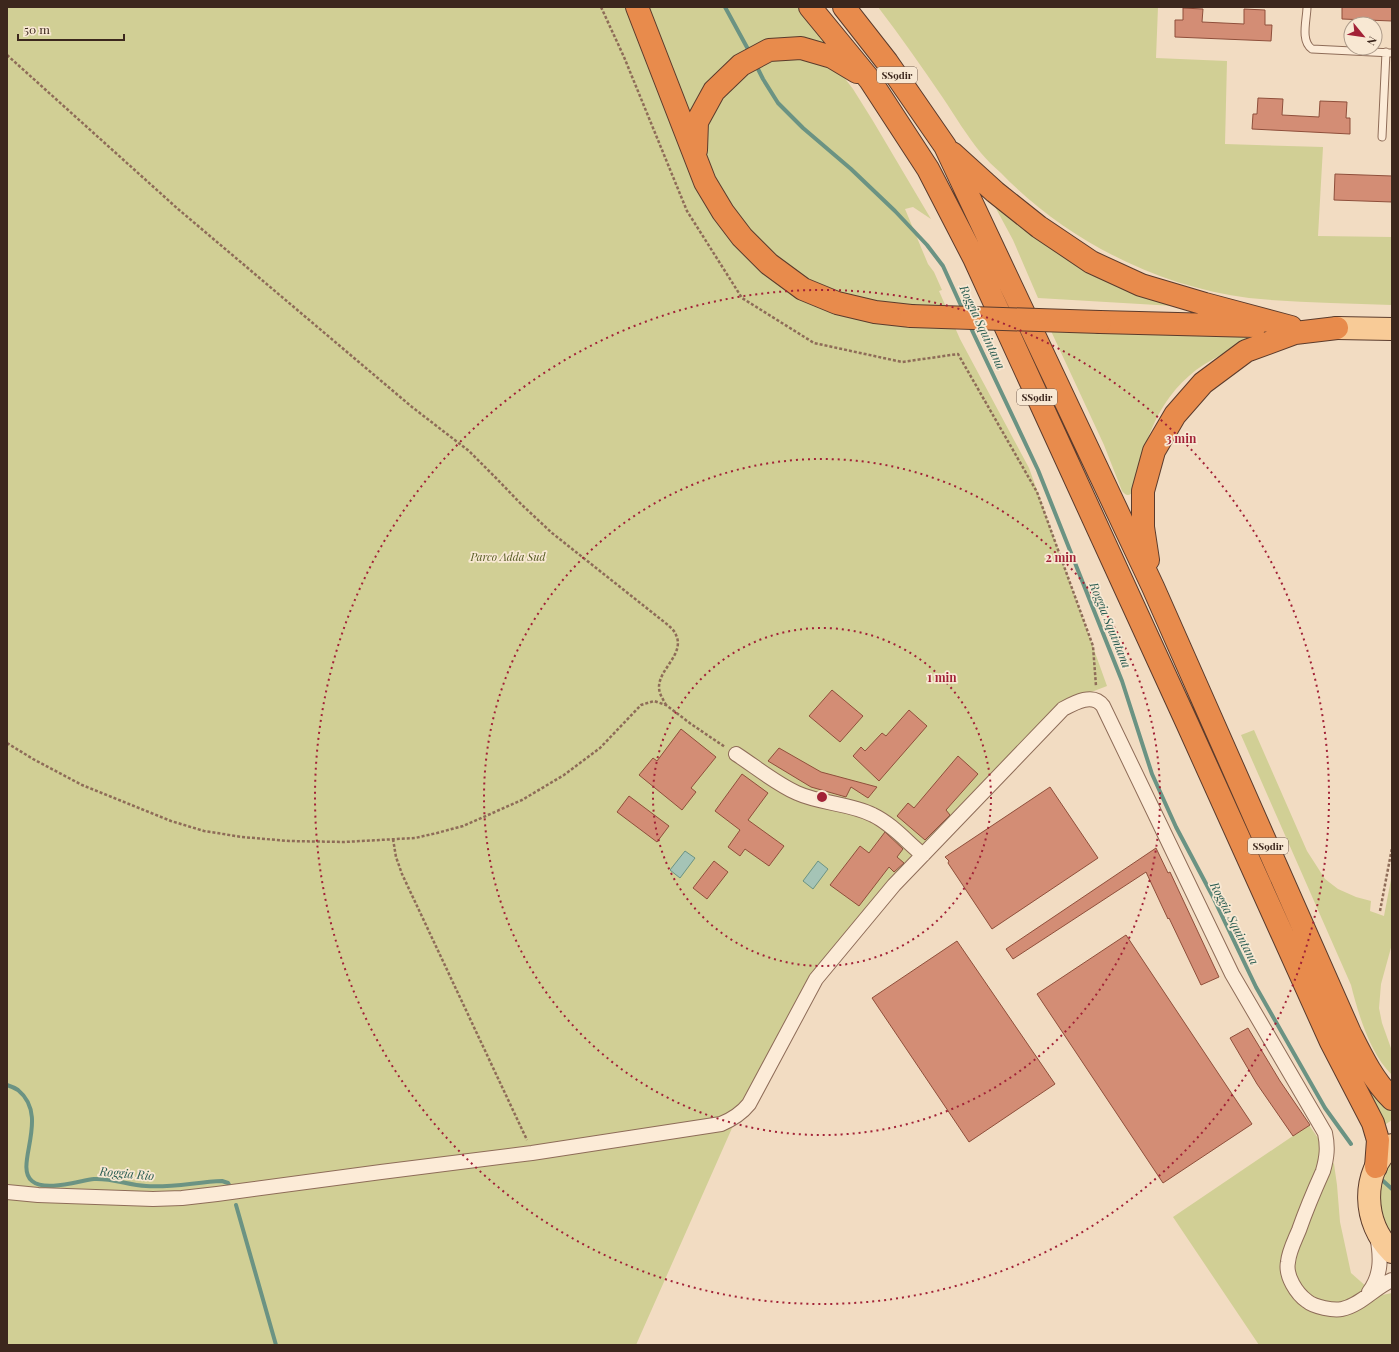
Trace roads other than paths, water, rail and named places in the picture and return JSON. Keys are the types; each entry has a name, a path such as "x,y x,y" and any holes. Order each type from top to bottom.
{"highway":[{"path":"637,7 705,182 723,212 742,237 769,264 803,289 837,303 875,312 910,316 1337,328"},
{"name":"SS9dir","path":"810,7 870,80 928,169 974,258 1331,1042 1374,1123 1378,1140 1376,1167"},
{"name":"SS9dir","path":"844,7 887,62 945,146 1153,587 1350,1033 1366,1066 1392,1099"},
{"path":"696,156 697,122 714,92 741,64 769,50 801,48 832,56 870,80"},
{"path":"945,146 995,192 1039,227 1091,262 1141,285 1291,327"},
{"path":"1153,587 1143,527 1143,491 1154,451 1175,415 1203,382 1246,351 1295,333 1337,328"}],"main road":[{"path":"1337,328 1392,329"},
{"path":"1392,1145 1382,1156 1376,1167 1369,1188 1369,1210 1376,1231 1384,1244 1392,1252"}],"street":[{"path":"7,1192 38,1195 153,1199 182,1198 532,1153 721,1124 732,1119 741,1113 748,1104 816,979 894,886 1063,709 1087,699 1097,700 1103,706 1232,974 1325,1133 1327,1146 1325,1165 1287,1263 1291,1280 1299,1295 1311,1304 1327,1308 1342,1309 1356,1303 1392,1280"},
{"path":"736,754 796,792 810,798 858,809 874,815 923,855"},
{"path":"1365,1297 1377,1280 1379,1270 1380,1258 1376,1231"}],"lane":[{"path":"1307,7 1305,39 1308,46 1312,49 1389,53 1382,137"}],"waterway":[{"name":"Roggia Squintana","path":"725,7 749,51"},
{"name":"Roggia Squintana","path":"757,67 778,103 803,128 851,169 895,211 927,245 943,266 963,310"},
{"name":"Roggia Squintana","path":"969,324 1038,470 1122,681 1152,774 1176,827 1212,895 1256,987 1325,1108 1351,1144"},
{"name":"Roggia Rio","path":"7,1085 18,1090 27,1101 31,1114 32,1127 26,1164 27,1174 32,1181 38,1184 53,1186 101,1179 139,1185 174,1186 222,1181 228,1183 231,1188"},
{"name":"Roggia Squintana","path":"1381,1179 1392,1189"},
{"name":"Roggia Rio","path":"236,1205 276,1345"}],"park label":[{"name":"Parco Adda Sud","path":"508,556"}]}
